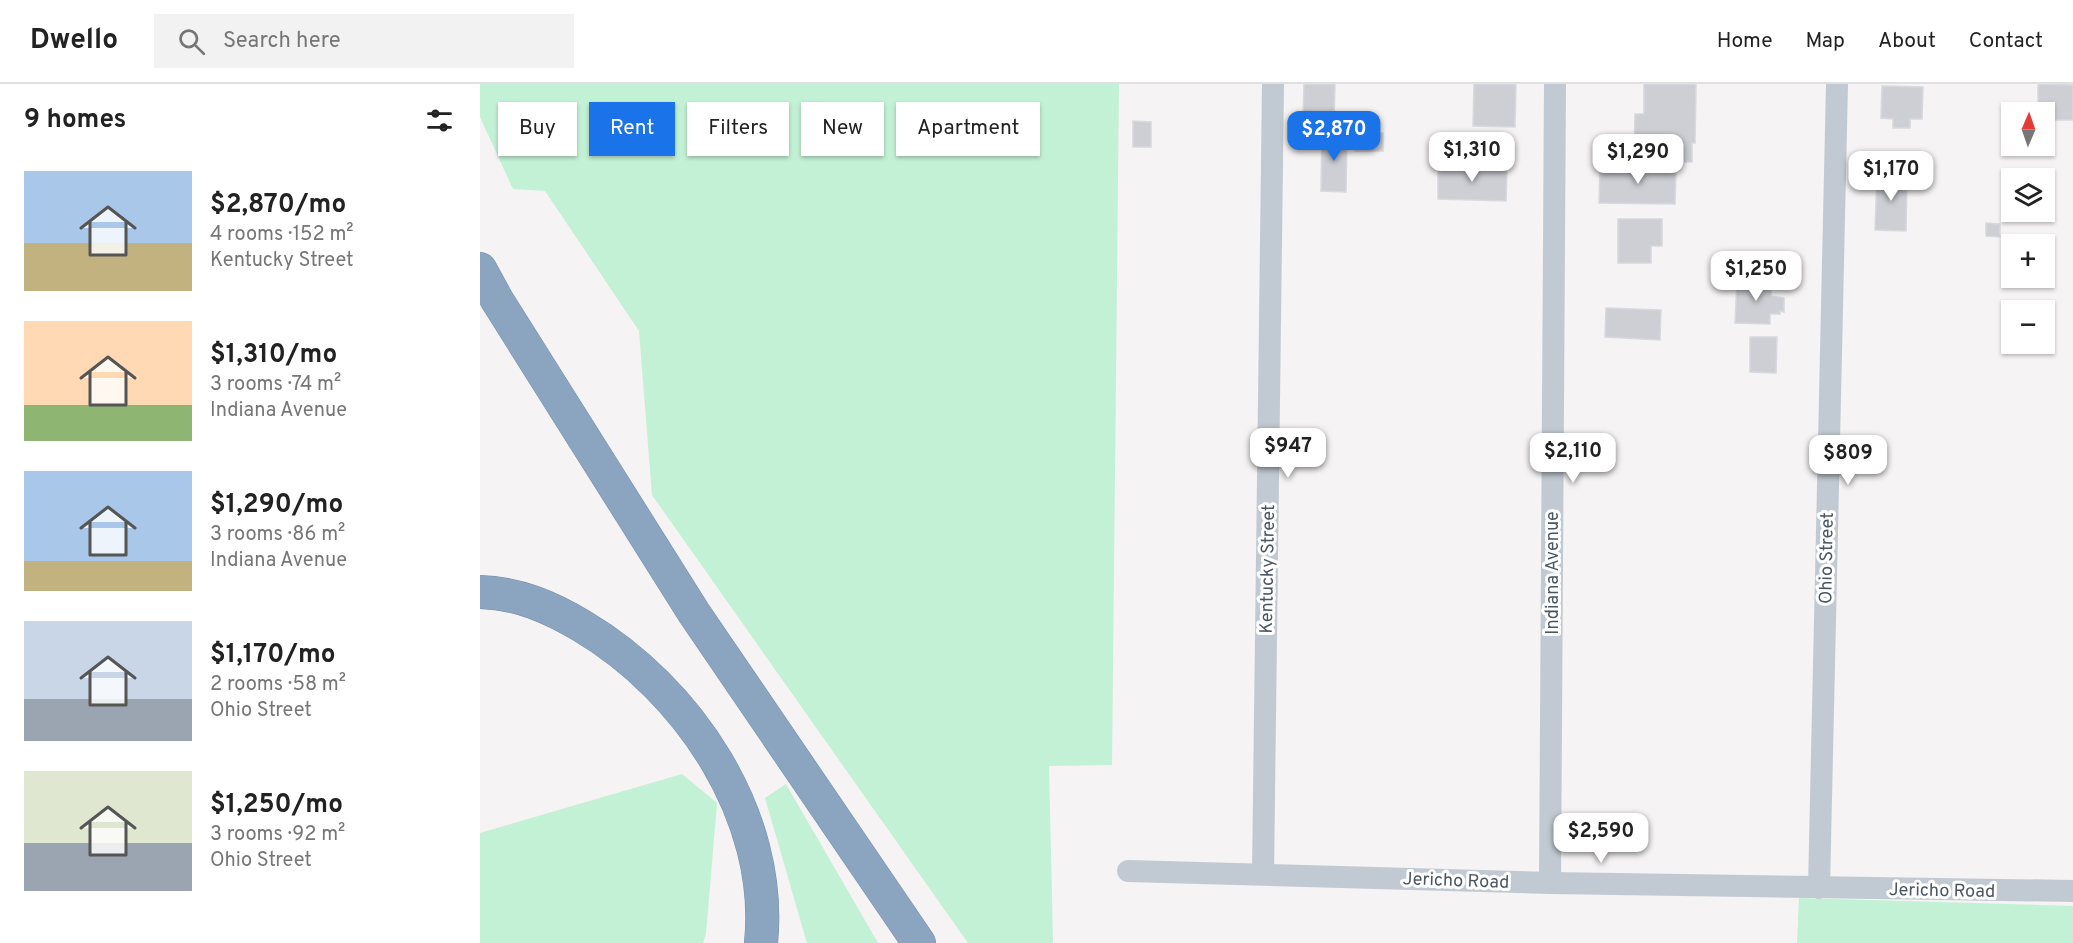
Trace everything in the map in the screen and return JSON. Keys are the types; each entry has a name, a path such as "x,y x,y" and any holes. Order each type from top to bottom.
{"highway":[{"path":"480,269 503,310 694,613 919,943"},
{"path":"480,592 528,599 604,639 640,668 704,740 726,777 745,821 761,887 764,922 761,943"}],"street":[{"name":"Kentucky Street","path":"1263,874 1273,84"},
{"name":"Indiana Avenue","path":"1550,883 1555,84"},
{"name":"Ohio Street","path":"1819,888 1837,84"},
{"name":"Jericho Road","path":"1128,870 1550,883 2073,891"}],"green space":[{"path":"480,84 1119,84 1112,765 1049,766 1053,943 968,943 652,495 639,331 545,191 513,189 480,117"},
{"path":"682,774 717,803 706,934 703,943 480,943 480,833"},
{"path":"786,784 878,943 807,943 765,798"},
{"path":"1799,898 2073,906 2073,943 1797,943"}],"building":[{"path":"1304,84 1335,84 1334,120 1303,119"},
{"path":"1474,84 1516,84 1515,127 1473,126"},
{"path":"1644,84 1696,84 1695,143 1692,143 1692,162 1634,162 1635,114 1644,114"},
{"path":"2038,85 2073,85 2073,120 2055,120 2055,102 2038,102"},
{"path":"1882,86 1923,87 1922,119 1910,119 1910,128 1893,128 1893,119 1881,118"},
{"path":"1133,121 1151,122 1151,147 1133,147"},
{"path":"1322,132 1347,132 1346,192 1321,191"},
{"path":"1355,133 1383,133 1383,151 1355,151"},
{"path":"1438,166 1507,168 1506,201 1438,199"},
{"path":"1600,167 1676,168 1675,204 1599,203"},
{"path":"1877,173 1907,174 1906,231 1875,230"},
{"path":"1618,219 1662,219 1662,246 1651,246 1651,263 1618,263"},
{"path":"1986,223 2000,224 2000,237 1986,236"},
{"path":"1737,280 1771,281 1771,296 1784,298 1784,312 1770,314 1770,324 1735,323"},
{"path":"1606,308 1661,310 1660,340 1605,337"},
{"path":"1750,337 1777,337 1776,373 1750,372"}]}
